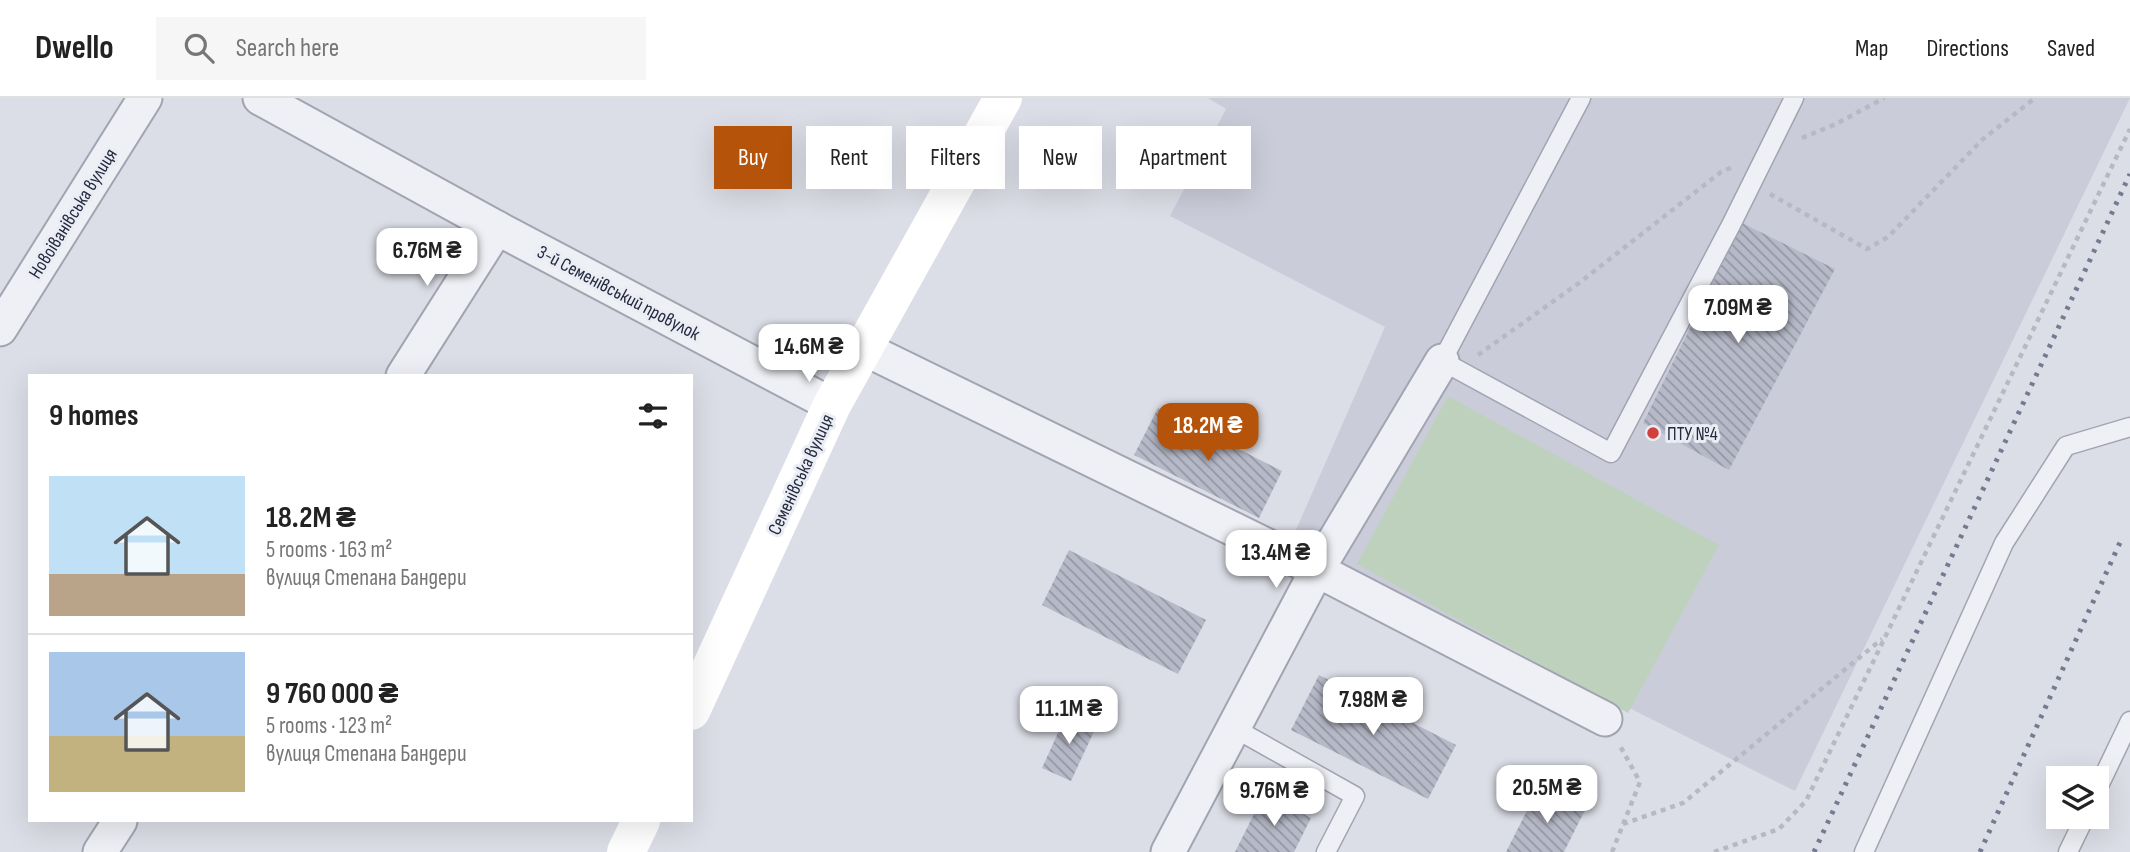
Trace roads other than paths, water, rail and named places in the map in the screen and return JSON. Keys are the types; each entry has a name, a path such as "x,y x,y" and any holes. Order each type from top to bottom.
{"street":[{"name":"Новоіванівська вулиця","path":"0,329 145,98"},
{"name":"3-й Семенівський провулок","path":"260,98 497,228 832,405"},
{"name":"Семенівська вулиця","path":"693,707 832,405 1003,98"},
{"path":"404,374 497,228"},
{"path":"863,348 1317,570 1605,719"},
{"path":"1168,852 1317,570 1450,365"},
{"path":"100,852 119,822"},
{"path":"626,852 641,822"}],"lane":[{"path":"1580,98 1450,365 1611,453 1794,98"},
{"path":"1864,852 2004,543 2066,446 2130,428"},
{"path":"2108,766 2130,721"},
{"path":"1234,729 1355,796 1326,852"},
{"path":"2068,852 2079,829"}],"railway":[{"path":"1814,852 2130,174"},
{"path":"1980,852 2122,538"}],"place":[{"name":"ПТУ №4","path":"1653,433"}]}
